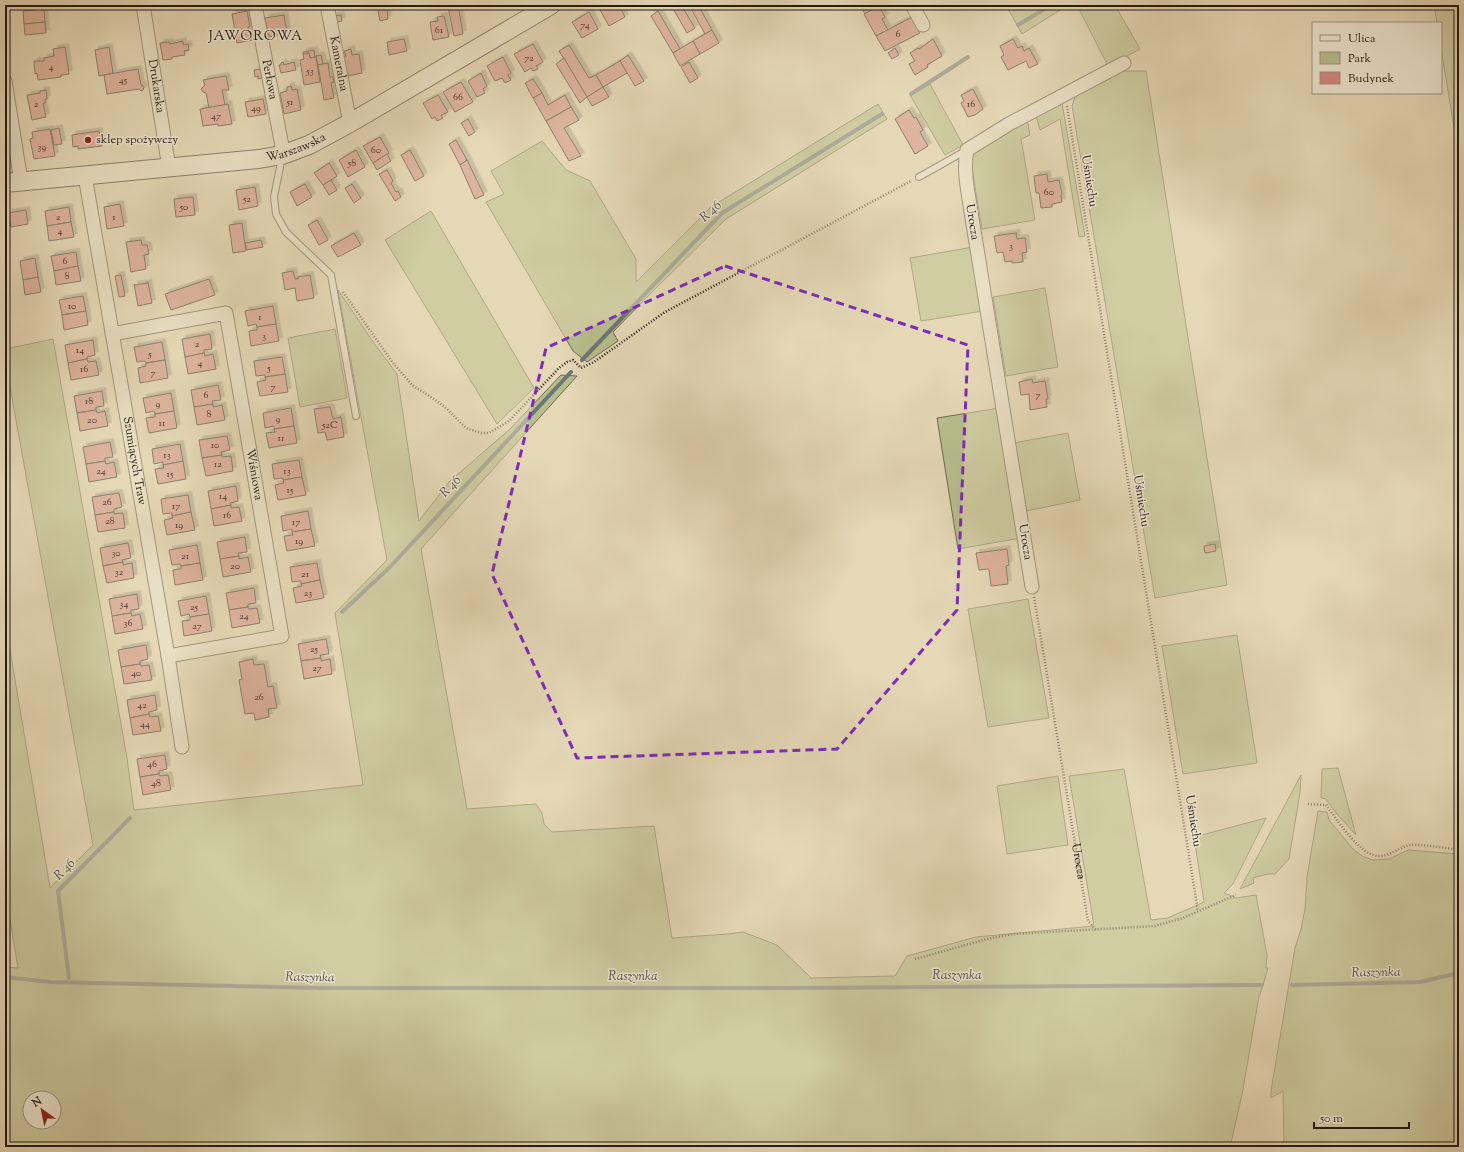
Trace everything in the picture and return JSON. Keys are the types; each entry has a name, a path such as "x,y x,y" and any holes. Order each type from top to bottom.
{"street":[{"name":"Drukarska","path":"143,5 169,168"},
{"name":"Perłowa","path":"255,5 282,146 282,156"},
{"name":"Kameralna","path":"327,5 350,123"},
{"name":"Warszawska","path":"13,182 282,156 309,145 350,123 551,5"},
{"path":"912,5 923,25"},
{"path":"967,150 1009,124 1124,63"},
{"path":"5,81 13,182"},
{"name":"Urocza","path":"967,150 965,174 970,212 1032,587"},
{"name":"Szumiących Traw","path":"85,176 168,656 182,747"},
{"name":"Wiśniowa","path":"112,334 226,313 281,628 282,636 168,656"}],"lane":[{"path":"919,177 967,150"},
{"path":"282,156 274,197 276,214 286,232 331,275 356,416"}],"path":[{"name":"Uśmiechu","path":"1065,94 1198,911"},
{"path":"331,275 360,313 393,363 412,385 444,407 466,428 481,433 489,433 509,421 559,368 567,362 573,360 581,368 594,362 665,312 919,177"},
{"name":"Urocza","path":"1032,587 1088,921 1096,930"},
{"path":"1308,804 1326,805 1354,841 1368,853 1378,856 1410,846 1459,850"},
{"path":"915,959 987,939 1013,934 1155,926 1183,918 1236,895"}],"highlighted area":[{"path":"725,266 968,345 957,610 837,749 577,758 492,574 546,348"}],"green space":[{"path":"1006,5 1068,5 1022,34"},
{"path":"1077,5 1115,5 1140,49 1108,66"},
{"path":"1434,5 1455,5 1459,30 1459,157 1442,54 1442,22 1437,22"},
{"path":"1118,71 1146,71 1227,585 1155,598 1072,106 1076,94"},
{"path":"930,84 963,145 945,155 910,95"},
{"path":"1062,103 1085,236 1079,237 1060,119 1040,130 1036,116"},
{"path":"878,104 887,119 726,219 613,332 618,341 587,362 573,351 486,202 504,194 491,171 542,141 566,170 590,181 636,259 636,282 711,207"},
{"path":"1025,120 1028,124 1030,135 1021,139 1035,220 982,229 971,163 972,156 976,149"},
{"path":"431,211 534,388 497,424 385,240"},
{"path":"973,247 983,311 921,321 910,258"},
{"path":"1045,288 1058,367 1006,376 993,297"},
{"path":"338,290 397,374 419,521 449,482 510,429 561,375 577,376 421,549 467,809 536,804 542,813 544,824 552,832 654,826 672,938 743,932 777,945 811,978 895,976 907,956 976,937 1094,926 1069,776 1124,769 1151,920 1168,918 1204,902 1194,837 1266,818 1233,884 1224,893 1236,898 1256,895 1267,955 1266,968 1268,968 1259,996 1242,1095 1230,1147 5,1147 5,967 18,968 5,889 5,620 50,888 93,845 8,376 5,376 5,349 53,339 127,758 134,810 363,785 335,613 387,560"},
{"path":"335,329 347,398 300,407 288,338"},
{"path":"999,408 1021,538 958,549 937,418"},
{"path":"1068,433 1080,500 1026,511 1013,443"},
{"path":"1028,599 1049,718 988,727 968,609"},
{"path":"1237,635 1257,763 1183,774 1162,646"},
{"path":"1338,768 1356,835 1336,813 1326,799 1321,798 1322,769"},
{"path":"1301,775 1300,793 1289,859 1275,874 1268,874 1253,878 1254,883 1240,889"},
{"path":"1058,776 1068,845 1007,854 997,786"},
{"path":"1318,811 1327,812 1329,820 1353,849 1364,857 1373,860 1389,859 1408,850 1459,854 1459,1147 1282,1147 1284,1139 1283,1091 1271,1098 1271,1091 1295,948 1305,909 1307,877"}],"building":[{"path":"458,5 463,34 454,36 448,7"},
{"path":"605,5 619,5 625,17 609,26 599,8"},
{"path":"671,5 681,5 695,28 687,33"},
{"path":"689,5 698,5 712,30 705,34"},
{"path":"860,5 878,5 879,6 865,14"},
{"path":"377,6 388,6 388,19 380,21"},
{"path":"879,6 885,17 882,19 888,30 876,36 864,14"},
{"path":"44,9 45,22 24,24 23,11"},
{"path":"247,11 250,26 248,27 248,31 251,31 252,40 237,43 232,14"},
{"path":"658,11 680,49 673,53 651,16"},
{"path":"589,12 598,29 582,38 572,22"},
{"path":"284,15 287,33 269,37 265,18"},
{"path":"341,15 342,21 334,23 333,16"},
{"path":"444,16 449,37 433,40 430,22 438,21 437,17"},
{"path":"912,17 920,33 885,51 876,36"},
{"path":"45,22 46,33 25,35 24,24"},
{"path":"712,30 719,43 700,54 693,41"},
{"path":"404,39 407,51 389,55 387,42"},
{"path":"933,39 942,56 927,65 928,67 915,75 909,64 915,61 910,53 918,48 919,49"},
{"path":"1013,39 1018,48 1022,46 1024,51 1029,48 1038,64 1029,68 1026,61 1008,70 1001,57 1004,55 1000,46"},
{"path":"183,41 183,45 188,44 189,50 184,51 185,55 163,60 160,43 169,42 170,44"},
{"path":"693,41 700,54 680,66 673,53"},
{"path":"533,44 543,62 536,66 538,69 533,71 531,68 525,72 514,54"},
{"path":"569,45 589,78 596,75 603,87 587,97 559,51"},
{"path":"65,47 69,74 61,75 61,77 38,80 37,73 35,74 34,61 44,61 44,58 54,56 53,49"},
{"path":"109,47 113,73 99,76 95,50"},
{"path":"895,48 899,55 892,59 888,53"},
{"path":"351,49 352,55 359,54 362,73 343,77 339,57 346,56 344,51"},
{"path":"314,50 315,57 310,58 309,53 303,54 303,52"},
{"path":"309,53 310,58 316,57 320,82 304,85 300,60 304,59 303,54"},
{"path":"321,55 323,64 318,65 316,56"},
{"path":"628,55 644,81 635,86 620,61"},
{"path":"503,57 511,73 508,75 511,80 505,83 502,78 495,81 487,66"},
{"path":"564,58 587,97 580,103 556,64"},
{"path":"620,61 627,73 603,87 596,75"},
{"path":"283,62 284,65 294,62 296,70 281,73 279,65"},
{"path":"689,62 698,78 690,83 681,67"},
{"path":"328,63 330,77 333,77 334,82 331,83 334,98 324,100 318,65"},
{"path":"138,69 141,85 144,87 143,90 141,91 139,89 107,94 104,75"},
{"path":"262,69 264,78 258,79 258,76 255,77 254,70"},
{"path":"481,73 487,86 483,89 485,93 477,97 468,81"},
{"path":"226,76 229,90 222,90 225,105 209,108 206,93 201,89 205,85 203,80"},
{"path":"533,79 542,93 533,98 525,83"},
{"path":"461,82 473,102 455,112 443,92"},
{"path":"1459,85 1459,94 1455,95 1454,86"},
{"path":"291,86 292,90 297,89 301,110 284,114 280,93 287,91 287,87"},
{"path":"603,87 609,97 592,106 587,97"},
{"path":"973,89 983,109 975,115 968,117 961,103 964,101 961,95"},
{"path":"46,90 47,99 45,99 45,103 43,103 46,117 32,120 27,95 40,93 40,91"},
{"path":"542,93 548,105 565,95 571,107 546,121 533,98"},
{"path":"438,95 448,112 441,115 443,118 437,121 435,117 432,119 423,103"},
{"path":"263,99 266,114 248,117 245,102"},
{"path":"228,104 232,124 203,126 200,109"},
{"path":"571,107 579,120 564,128 581,156 569,161 546,121"},
{"path":"909,110 914,118 916,117 923,130 920,132 928,146 915,154 895,119"},
{"path":"468,119 475,132 469,136 461,123"},
{"path":"59,128 62,144 54,145 51,130"},
{"path":"50,129 55,156 34,159 30,139 33,138 32,132"},
{"path":"99,131 102,146 78,149 78,146 73,147 72,135"},
{"path":"380,137 389,153 373,163 363,146"},
{"path":"456,140 467,160 460,165 449,144"},
{"path":"356,150 365,167 348,177 339,160"},
{"path":"410,150 424,176 415,181 401,155"},
{"path":"387,154 391,161 377,170 373,163"},
{"path":"467,160 484,195 475,199 460,165"},
{"path":"329,163 337,176 323,185 314,173"},
{"path":"387,170 393,181 391,183 401,197 395,201 379,174"},
{"path":"1047,174 1048,182 1059,180 1062,202 1052,204 1052,207 1041,208 1039,193 1036,193 1034,176"},
{"path":"331,180 337,190 329,195 323,185"},
{"path":"305,184 312,197 297,206 290,192"},
{"path":"352,184 361,198 354,203 345,188"},
{"path":"255,187 258,206 239,210 236,190"},
{"path":"193,197 195,215 176,217 174,199"},
{"path":"120,204 124,226 107,229 104,207"},
{"path":"69,207 71,222 47,226 45,211"},
{"path":"26,210 28,224 11,227 8,213"},
{"path":"317,220 328,240 319,245 308,225"},
{"path":"71,222 74,237 49,241 47,226"},
{"path":"242,223 246,251 233,253 229,225"},
{"path":"354,233 361,245 338,257 331,246"},
{"path":"1017,233 1017,239 1025,238 1027,252 1022,253 1023,262 1005,262 1003,252 997,253 994,236"},
{"path":"141,240 142,245 147,245 149,254 144,255 146,269 131,272 126,242"},
{"path":"261,240 263,247 247,250 245,243"},
{"path":"76,252 78,266 54,271 51,256"},
{"path":"35,258 38,277 23,280 20,261"},
{"path":"78,266 81,281 56,285 54,271"},
{"path":"293,271 295,279 310,275 314,298 297,301 295,288 285,290 282,273"},
{"path":"121,275 125,296 119,297 115,276"},
{"path":"38,277 41,292 25,295 23,280"},
{"path":"209,279 215,295 171,310 165,294"},
{"path":"148,282 152,303 138,306 134,284 148,283"},
{"path":"83,296 86,311 62,315 59,300"},
{"path":"273,306 276,324 257,327 256,324 248,326 245,311"},
{"path":"86,311 88,325 64,330 62,315"},
{"path":"276,324 279,341 251,346 249,331 257,330 257,327"},
{"path":"210,334 212,349 204,350 204,353 185,357 182,339"},
{"path":"93,340 95,355 87,357 87,359 68,363 65,345"},
{"path":"162,342 165,360 146,363 145,361 137,362 134,347"},
{"path":"204,353 205,356 213,354 216,369 188,374 185,357"},
{"path":"282,357 285,374 265,377 265,375 256,376 254,361"},
{"path":"87,359 88,362 96,361 99,375 71,380 68,363"},
{"path":"165,360 168,378 140,383 138,368 146,366 146,363"},
{"path":"285,374 288,392 260,396 257,382 266,380 265,377"},
{"path":"1032,379 1033,383 1045,381 1048,399 1046,399 1047,407 1030,410 1029,394 1021,395 1019,382"},
{"path":"218,385 221,400 212,401 213,404 194,407 191,390"},
{"path":"102,391 104,406 96,407 96,410 77,413 74,396"},
{"path":"171,393 174,411 155,414 154,411 146,413 143,398"},
{"path":"213,404 213,407 222,405 225,420 197,425 194,407"},
{"path":"330,407 333,419 341,417 344,437 327,440 325,432 318,433 314,409"},
{"path":"291,408 294,426 274,429 274,426 265,428 263,413"},
{"path":"96,410 97,413 105,411 108,426 80,431 77,413"},
{"path":"174,411 177,428 149,433 146,418 155,417 155,414"},
{"path":"294,426 297,443 269,448 266,433 275,432 274,429"},
{"path":"227,436 230,450 221,452 222,455 202,458 199,440"},
{"path":"110,442 113,457 105,458 105,461 86,464 83,447"},
{"path":"180,444 183,461 163,465 163,462 154,464 152,449"},
{"path":"222,455 222,457 231,456 233,471 206,476 202,458"},
{"path":"299,460 302,477 283,480 283,478 274,479 272,464"},
{"path":"105,461 106,464 114,462 117,477 89,482 86,464"},
{"path":"183,461 186,479 158,484 155,469 164,468 163,465"},
{"path":"302,477 306,495 278,500 275,485 284,483 283,480"},
{"path":"236,486 238,501 230,503 231,505 211,509 208,491"},
{"path":"119,493 122,507 114,509 114,512 95,515 92,497"},
{"path":"188,495 191,512 172,516 172,513 163,514 161,499"},
{"path":"231,505 231,508 239,507 242,521 214,526 211,509"},
{"path":"308,511 311,529 292,532 292,529 283,531 281,516"},
{"path":"114,512 114,514 123,513 125,528 98,532 95,515"},
{"path":"191,512 195,530 167,535 164,520 173,518 172,516"},
{"path":"311,529 315,546 287,551 284,536 293,535 292,532"},
{"path":"245,537 247,552 238,553 239,556 220,559 217,542"},
{"path":"128,543 131,558 122,560 123,562 103,566 100,548"},
{"path":"1215,544 1216,551 1205,553 1204,546"},
{"path":"197,545 200,563 181,566 180,564 172,565 169,550"},
{"path":"1007,549 1009,565 1006,566 1008,584 991,586 989,570 979,570 976,553"},
{"path":"239,556 239,559 248,557 251,572 223,577 220,559"},
{"path":"123,562 123,565 132,563 134,578 107,583 103,566"},
{"path":"200,563 203,580 175,585 173,570 181,569 181,566"},
{"path":"317,563 320,580 301,584 301,581 292,582 290,567"},
{"path":"320,580 324,598 296,603 293,588 302,586 301,584"},
{"path":"254,588 256,603 248,604 248,607 229,610 226,593"},
{"path":"137,594 139,609 131,610 131,613 112,616 109,599"},
{"path":"206,596 209,614 190,617 189,614 181,616 178,601"},
{"path":"248,607 249,609 257,608 260,623 232,628 229,610"},
{"path":"131,613 132,616 140,614 143,629 115,634 112,616"},
{"path":"209,614 212,631 184,636 182,621 190,620 190,617"},
{"path":"326,639 329,654 320,655 321,658 301,661 298,644"},
{"path":"146,645 148,659 140,661 140,664 121,667 118,650"},
{"path":"321,658 321,661 330,659 332,674 304,679 301,661"},
{"path":"253,659 254,665 264,664 268,687 273,686 277,708 268,709 269,717 255,720 254,713 245,714 239,680 242,679 239,662"},
{"path":"140,664 141,666 149,665 152,680 124,684 121,667"},
{"path":"155,695 157,710 149,712 149,714 130,718 127,700"},
{"path":"149,714 150,717 158,716 161,731 133,735 130,718"},
{"path":"165,755 167,769 159,771 159,774 140,777 137,759"},
{"path":"159,774 160,776 168,775 171,790 143,795 140,777"}],"waterway":[{"name":"R 46","path":"1018,25 1051,5"},
{"name":"R 46","path":"911,94 968,57"},
{"name":"R 46","path":"582,360 722,213 882,114"},
{"name":"R 46","path":"342,612 390,567 571,372"},
{"name":"R 46","path":"69,978 58,891 130,818"},
{"name":"Raszynka","path":"1292,985 1420,982 1459,973"},
{"name":"Raszynka","path":"5,977 50,982 319,988 793,988 1262,985"}],"place":[{"name":"sklep spożywczy","path":"88,140"}],"district":[{"name":"JAWOROWA","path":"256,37"}]}
